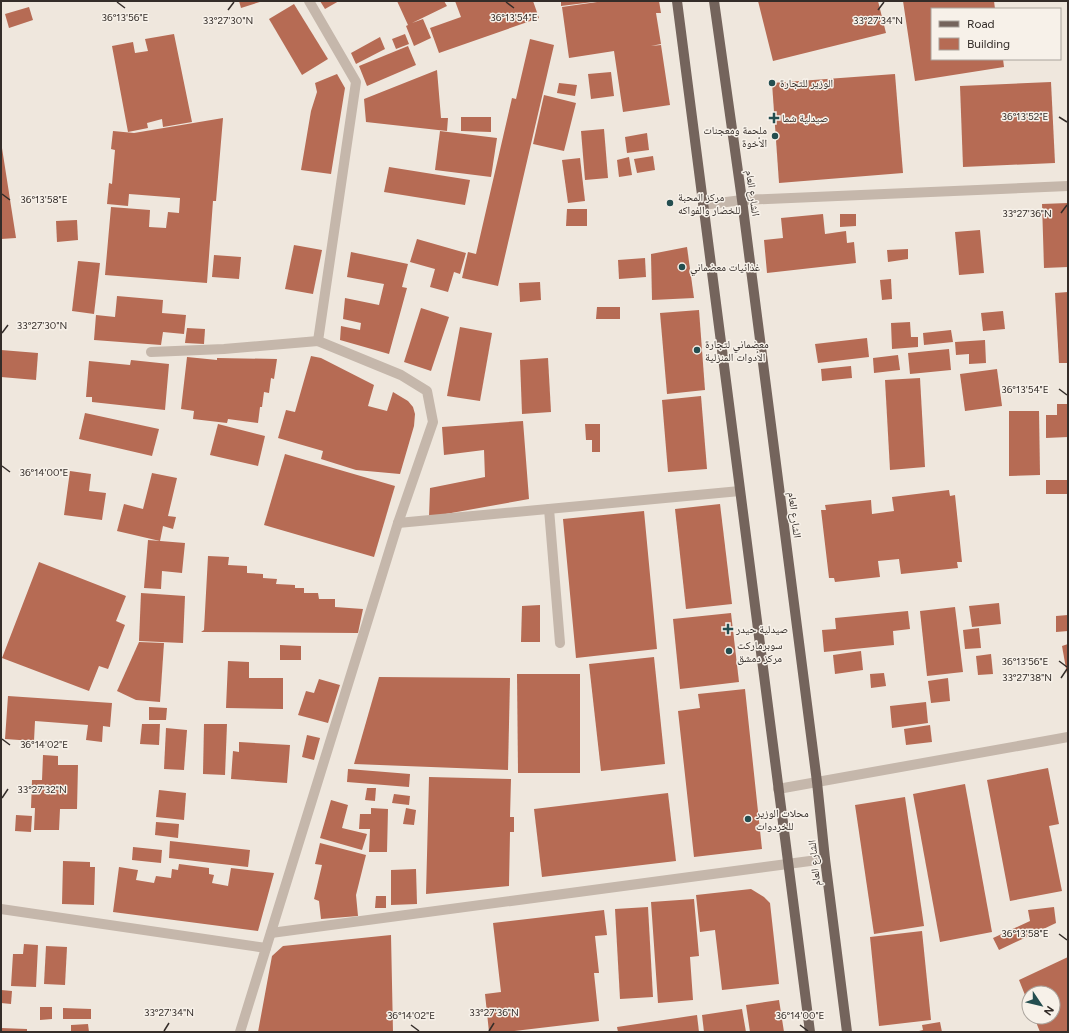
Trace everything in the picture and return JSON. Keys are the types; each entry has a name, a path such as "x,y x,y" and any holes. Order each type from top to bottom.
{"main road":[{"path":"677,1 810,1032"},
{"name":"الشارع العام","path":"714,1 742,200 817,782 825,859 847,1032"}],"street":[{"path":"308,1 356,82 318,341"},
{"path":"703,205 742,200 1068,186"},
{"path":"151,352 224,349 318,341 401,375 427,391 433,422 398,523 240,1032"},
{"path":"398,523 740,491"},
{"path":"549,509 560,643"},
{"path":"778,789 1068,737"},
{"path":"271,933 825,859"},
{"path":"1,909 266,948"}],"building":[{"path":"239,1 263,1 241,8"},
{"path":"320,1 339,1 325,9"},
{"path":"397,1 444,1 447,6 412,23 423,19 431,38 414,46 406,26 408,25"},
{"path":"455,1 533,1 539,18 439,53 430,28 461,17"},
{"path":"561,1 592,1 593,2 561,6"},
{"path":"604,1 659,1 661,13 656,13 661,44 651,46 661,45 670,105 623,112 614,51 569,58 562,7"},
{"path":"758,1 878,1 886,33 773,61"},
{"path":"903,1 994,1 995,8 931,8 931,60 1003,60 1004,67 915,81"},
{"path":"294,4 328,59 302,75 269,19"},
{"path":"29,7 33,20 9,28 5,14"},
{"path":"174,34 192,122 163,127 162,119 147,123 148,128 128,132 112,46 133,42 135,53 148,51 145,39"},
{"path":"405,34 409,44 396,49 392,39"},
{"path":"380,37 385,49 356,64 351,53"},
{"path":"530,39 554,45 498,286 462,278 468,252 476,254 512,98 516,99"},
{"path":"408,46 416,65 367,86 359,66"},
{"path":"437,70 441,118 448,118 447,131 366,122 364,99"},
{"path":"611,72 614,96 591,99 588,74"},
{"path":"337,74 345,88 331,174 301,170 311,111 317,92 315,83"},
{"path":"895,74 903,173 779,183 772,83"},
{"path":"1051,82 1055,163 963,167 960,86"},
{"path":"559,83 577,85 575,96 557,93"},
{"path":"544,95 576,103 564,151 533,144"},
{"path":"461,117 491,117 491,132 461,131"},
{"path":"223,118 216,201 213,201 207,283 105,275 111,207 150,210 149,227 166,228 168,212 179,213 180,198 129,194 128,206 107,204 109,183 112,184 115,150 111,149 113,131 134,133"},
{"path":"604,129 608,178 585,180 581,131"},
{"path":"440,131 497,138 491,177 435,170"},
{"path":"647,133 649,150 627,153 625,137"},
{"path":"2,148 16,238 1,239"},
{"path":"653,156 655,170 637,173 634,159"},
{"path":"629,157 632,175 619,177 617,160"},
{"path":"580,158 585,201 568,203 562,160"},
{"path":"389,167 470,180 465,205 384,192"},
{"path":"1068,203 1068,267 1044,268 1042,204"},
{"path":"567,209 587,209 587,226 566,226"},
{"path":"823,214 825,234 846,231 847,243 854,242 856,263 767,273 764,240 783,238 781,218"},
{"path":"840,214 856,214 856,226 840,227"},
{"path":"77,220 78,240 57,242 56,221"},
{"path":"980,230 984,273 959,275 955,232"},
{"path":"417,239 466,253 460,274 454,272 448,292 430,287 435,269 410,262"},
{"path":"294,245 322,250 313,294 285,289"},
{"path":"687,247 694,298 652,300 651,254"},
{"path":"908,249 908,259 888,262 887,250"},
{"path":"351,252 408,264 402,287 407,288 389,354 340,340 341,326 360,330 361,323 343,319 345,298 379,305 384,284 347,277"},
{"path":"214,255 241,257 239,279 212,277"},
{"path":"645,258 646,277 619,279 618,260"},
{"path":"78,261 100,263 94,314 72,311"},
{"path":"891,279 892,299 882,300 880,280"},
{"path":"540,282 541,300 520,302 519,283"},
{"path":"1068,292 1068,363 1059,363 1055,293"},
{"path":"117,296 163,300 162,313 186,315 184,334 163,332 161,345 94,340 96,315 115,317"},
{"path":"597,307 620,307 620,319 596,319"},
{"path":"421,308 449,317 431,371 404,362"},
{"path":"699,310 705,390 667,394 660,313"},
{"path":"1003,311 1005,329 983,331 981,313"},
{"path":"910,322 911,337 918,337 918,347 892,349 891,323"},
{"path":"460,327 492,333 480,401 447,396"},
{"path":"187,328 205,329 204,344 185,343"},
{"path":"951,330 953,342 924,345 923,333"},
{"path":"867,338 869,357 818,363 815,344"},
{"path":"985,340 986,363 969,364 969,354 956,355 955,342"},
{"path":"949,349 951,370 910,374 908,353"},
{"path":"1,350 38,353 36,380 1,377"},
{"path":"898,355 900,370 874,373 873,358"},
{"path":"311,356 321,358 374,385 368,406 387,411 393,392 408,401 413,407 415,414 414,426 400,474 356,470 321,459 323,451 278,438 286,410 295,412"},
{"path":"187,357 217,360 217,358 277,359 274,379 271,378 269,393 264,392 258,423 228,419 227,423 193,419 194,411 181,409"},
{"path":"548,358 551,412 522,414 520,360"},
{"path":"131,360 169,364 165,410 92,402 92,397 86,397 89,361 130,365"},
{"path":"851,366 852,378 822,381 821,369"},
{"path":"997,369 1002,406 965,411 960,374"},
{"path":"920,378 925,467 890,470 885,380"},
{"path":"701,396 707,469 668,472 662,400"},
{"path":"1057,404 1068,404 1068,437 1046,438 1046,415 1057,415"},
{"path":"1009,411 1039,411 1040,475 1009,476"},
{"path":"85,413 159,429 152,456 79,439"},
{"path":"523,421 529,499 429,517 430,488 485,477 484,450 444,455 442,427"},
{"path":"218,424 265,436 258,466 210,455"},
{"path":"585,424 600,424 600,452 592,452 592,440 586,440"},
{"path":"285,454 395,486 374,557 264,525"},
{"path":"70,471 91,474 89,491 106,493 102,520 64,515"},
{"path":"152,473 177,478 168,516 176,517 173,529 163,526 160,541 117,531 124,504 143,509"},
{"path":"1046,480 1067,480 1067,494 1046,494"},
{"path":"949,490 950,496 955,495 962,562 957,562 958,568 901,574 899,559 878,561 880,577 835,582 834,578 829,578 821,510 826,510 825,505 871,500 872,514 894,511 892,497"},
{"path":"720,504 732,604 686,609 675,509"},
{"path":"644,511 657,649 576,658 563,519"},
{"path":"148,540 185,543 182,573 162,571 161,589 144,588"},
{"path":"208,556 229,557 228,565 247,566 247,573 263,574 263,578 277,579 276,584 295,585 295,588 304,588 304,593 318,593 319,599 335,599 335,607 363,609 358,633 201,632 204,630"},
{"path":"39,562 126,596 116,621 125,625 108,669 99,666 89,691 2,658"},
{"path":"141,593 185,596 183,643 139,641"},
{"path":"999,603 1001,624 972,627 969,606"},
{"path":"540,605 540,642 521,642 522,606"},
{"path":"955,607 963,672 927,676 920,611"},
{"path":"908,611 910,629 893,631 894,645 824,652 822,630 836,629 835,618"},
{"path":"731,613 739,682 680,689 673,619"},
{"path":"1068,615 1068,631 1056,632 1056,616"},
{"path":"979,628 981,648 965,649 963,630"},
{"path":"139,642 164,643 160,702 136,700 117,691"},
{"path":"1068,644 1068,674 1067,674 1062,646"},
{"path":"280,645 301,646 301,660 280,660"},
{"path":"861,651 863,670 835,674 833,655"},
{"path":"991,654 993,674 978,675 976,656"},
{"path":"654,657 665,764 601,771 589,664"},
{"path":"228,661 249,662 249,678 283,678 283,709 226,708"},
{"path":"884,673 886,686 871,688 870,674"},
{"path":"517,674 580,674 580,773 518,773"},
{"path":"379,677 510,678 508,770 354,764"},
{"path":"948,678 950,701 931,703 928,681"},
{"path":"319,679 340,685 328,723 298,715 306,691 314,693"},
{"path":"745,689 762,849 694,857 678,711 700,708 698,694"},
{"path":"8,696 112,703 110,727 103,726 102,742 86,740 88,725 35,721 34,741 5,739"},
{"path":"926,702 928,723 892,728 890,706"},
{"path":"149,707 167,708 166,720 149,720"},
{"path":"142,724 160,724 159,745 140,744"},
{"path":"204,724 227,724 225,775 203,774"},
{"path":"930,725 932,742 906,745 904,729"},
{"path":"166,728 187,730 184,770 164,769"},
{"path":"307,735 320,738 314,760 302,757"},
{"path":"239,742 290,745 287,783 231,779 233,751 239,752"},
{"path":"43,755 58,756 58,765 78,765 77,809 60,809 59,830 34,830 35,808 31,808 32,780 42,780"},
{"path":"1048,768 1059,824 1049,826 1062,891 1010,901 987,780"},
{"path":"348,769 410,774 409,787 347,782"},
{"path":"429,777 511,779 510,817 514,817 514,832 510,832 509,886 426,894"},
{"path":"965,784 992,932 940,942 913,794"},
{"path":"367,788 376,788 375,801 365,800"},
{"path":"159,790 186,793 184,820 156,817"},
{"path":"668,793 676,861 542,877 534,809"},
{"path":"394,794 410,796 409,805 392,803"},
{"path":"905,797 924,926 874,934 855,805"},
{"path":"331,800 348,805 342,828 367,834 362,850 320,838"},
{"path":"371,808 388,809 387,852 369,852 370,829 359,829 360,814 371,814"},
{"path":"406,808 416,810 414,825 403,824"},
{"path":"16,815 32,816 31,832 15,831"},
{"path":"156,822 179,824 178,838 155,835"},
{"path":"170,841 250,850 248,867 169,858"},
{"path":"320,843 366,855 356,895 358,916 321,919 319,901 314,899 322,865 315,864"},
{"path":"133,847 162,850 161,863 132,860"},
{"path":"63,861 90,862 90,867 95,867 94,905 62,904"},
{"path":"179,864 209,868 209,874 214,875 212,883 228,886 231,868 274,873 258,931 113,912 119,867 138,870 136,880 154,883 156,876 171,878 172,869 178,870"},
{"path":"416,869 417,904 391,905 391,870"},
{"path":"751,889 764,897 770,903 779,984 722,990 715,930 700,932 696,895"},
{"path":"376,896 386,896 386,908 375,908"},
{"path":"694,899 699,956 690,957 693,1000 658,1003 651,902"},
{"path":"648,907 653,997 620,999 615,909"},
{"path":"1054,907 1056,923 999,950 993,938 1030,921 1028,910"},
{"path":"604,910 607,935 595,936 599,973 594,973 599,1021 505,1032 489,1032 485,994 501,992 493,923"},
{"path":"922,931 931,1020 879,1026 870,937"},
{"path":"391,935 393,1032 258,1032 272,956 283,946"},
{"path":"24,944 38,945 36,987 11,986 13,954 23,954"},
{"path":"46,946 67,947 65,985 44,984"},
{"path":"1068,957 1068,1032 1040,1032 1037,1025 1061,1025 1061,985 1021,985 1019,980"},
{"path":"1,990 12,991 11,1004 1,1003"},
{"path":"779,1000 784,1032 750,1032 746,1005"},
{"path":"40,1007 52,1007 52,1019 40,1020"},
{"path":"63,1008 91,1009 91,1019 63,1019"},
{"path":"742,1009 746,1032 704,1032 702,1015"},
{"path":"697,1015 699,1032 618,1032 617,1027"},
{"path":"940,1022 942,1032 915,1032 923,1030 922,1025"},
{"path":"88,1024 89,1032 71,1032 71,1025"},
{"path":"1,1028 27,1029 27,1032 1,1032"}],"place":[{"name":"الوزير للتجارة","path":"772,83"},
{"name":"صيدلية شما","path":"774,118"},
{"name":"ملحمة ومعجنات الأخوة","path":"775,136"},
{"name":"مركز المحبة للخضار والفواكه","path":"670,203"},
{"name":"غذائيات معضماني","path":"682,267"},
{"name":"معضماني لتجارة الأدوات المنزلية","path":"697,350"},
{"name":"صيدلية حيدر","path":"728,629"},
{"name":"سوبرماركت مركز دمشق","path":"729,651"},
{"name":"محلات الوزير للخردوات","path":"748,819"}]}
